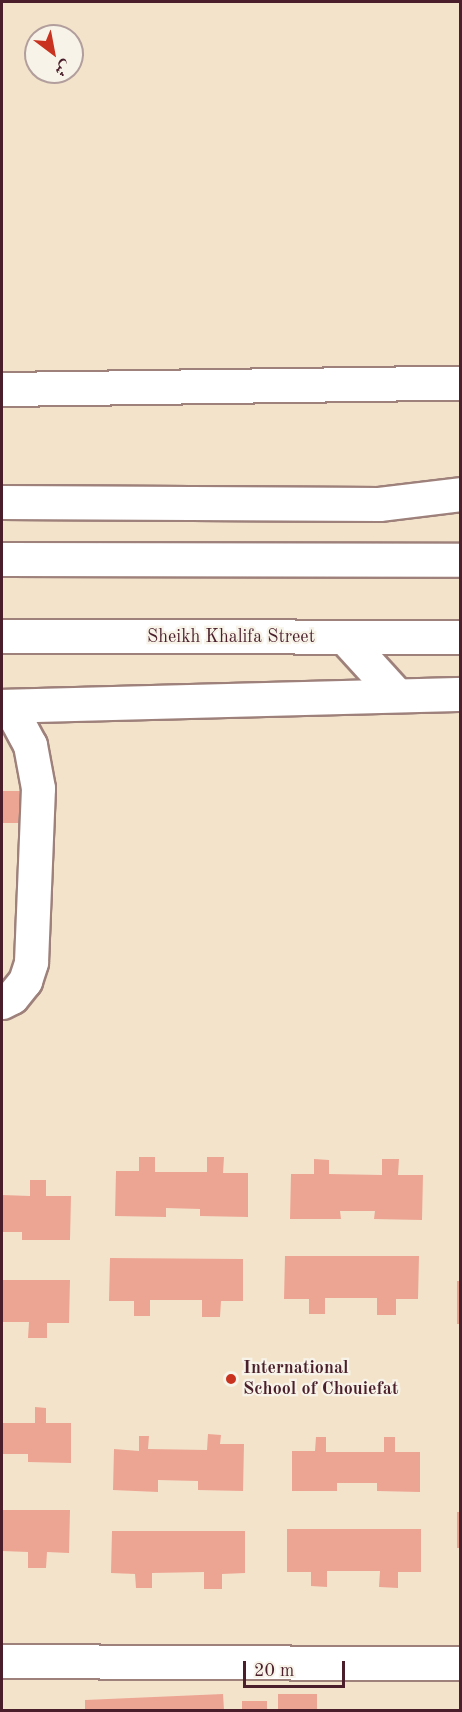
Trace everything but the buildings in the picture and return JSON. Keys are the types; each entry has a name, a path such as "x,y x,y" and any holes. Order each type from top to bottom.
{"main road":[{"path":"2,388 460,383"},
{"path":"2,502 379,504 460,494"},
{"path":"2,559 460,560"},
{"name":"Sheikh Khalifa Street","path":"2,636 460,637"},
{"path":"345,638 396,694"},
{"path":"5,706 460,694"},
{"path":"2,1002 25,981 31,962 37,800 30,745 5,706"},
{"path":"2,1661 460,1664"}],"place":[{"name":"International School of Chouiefat","path":"231,1379"}]}
